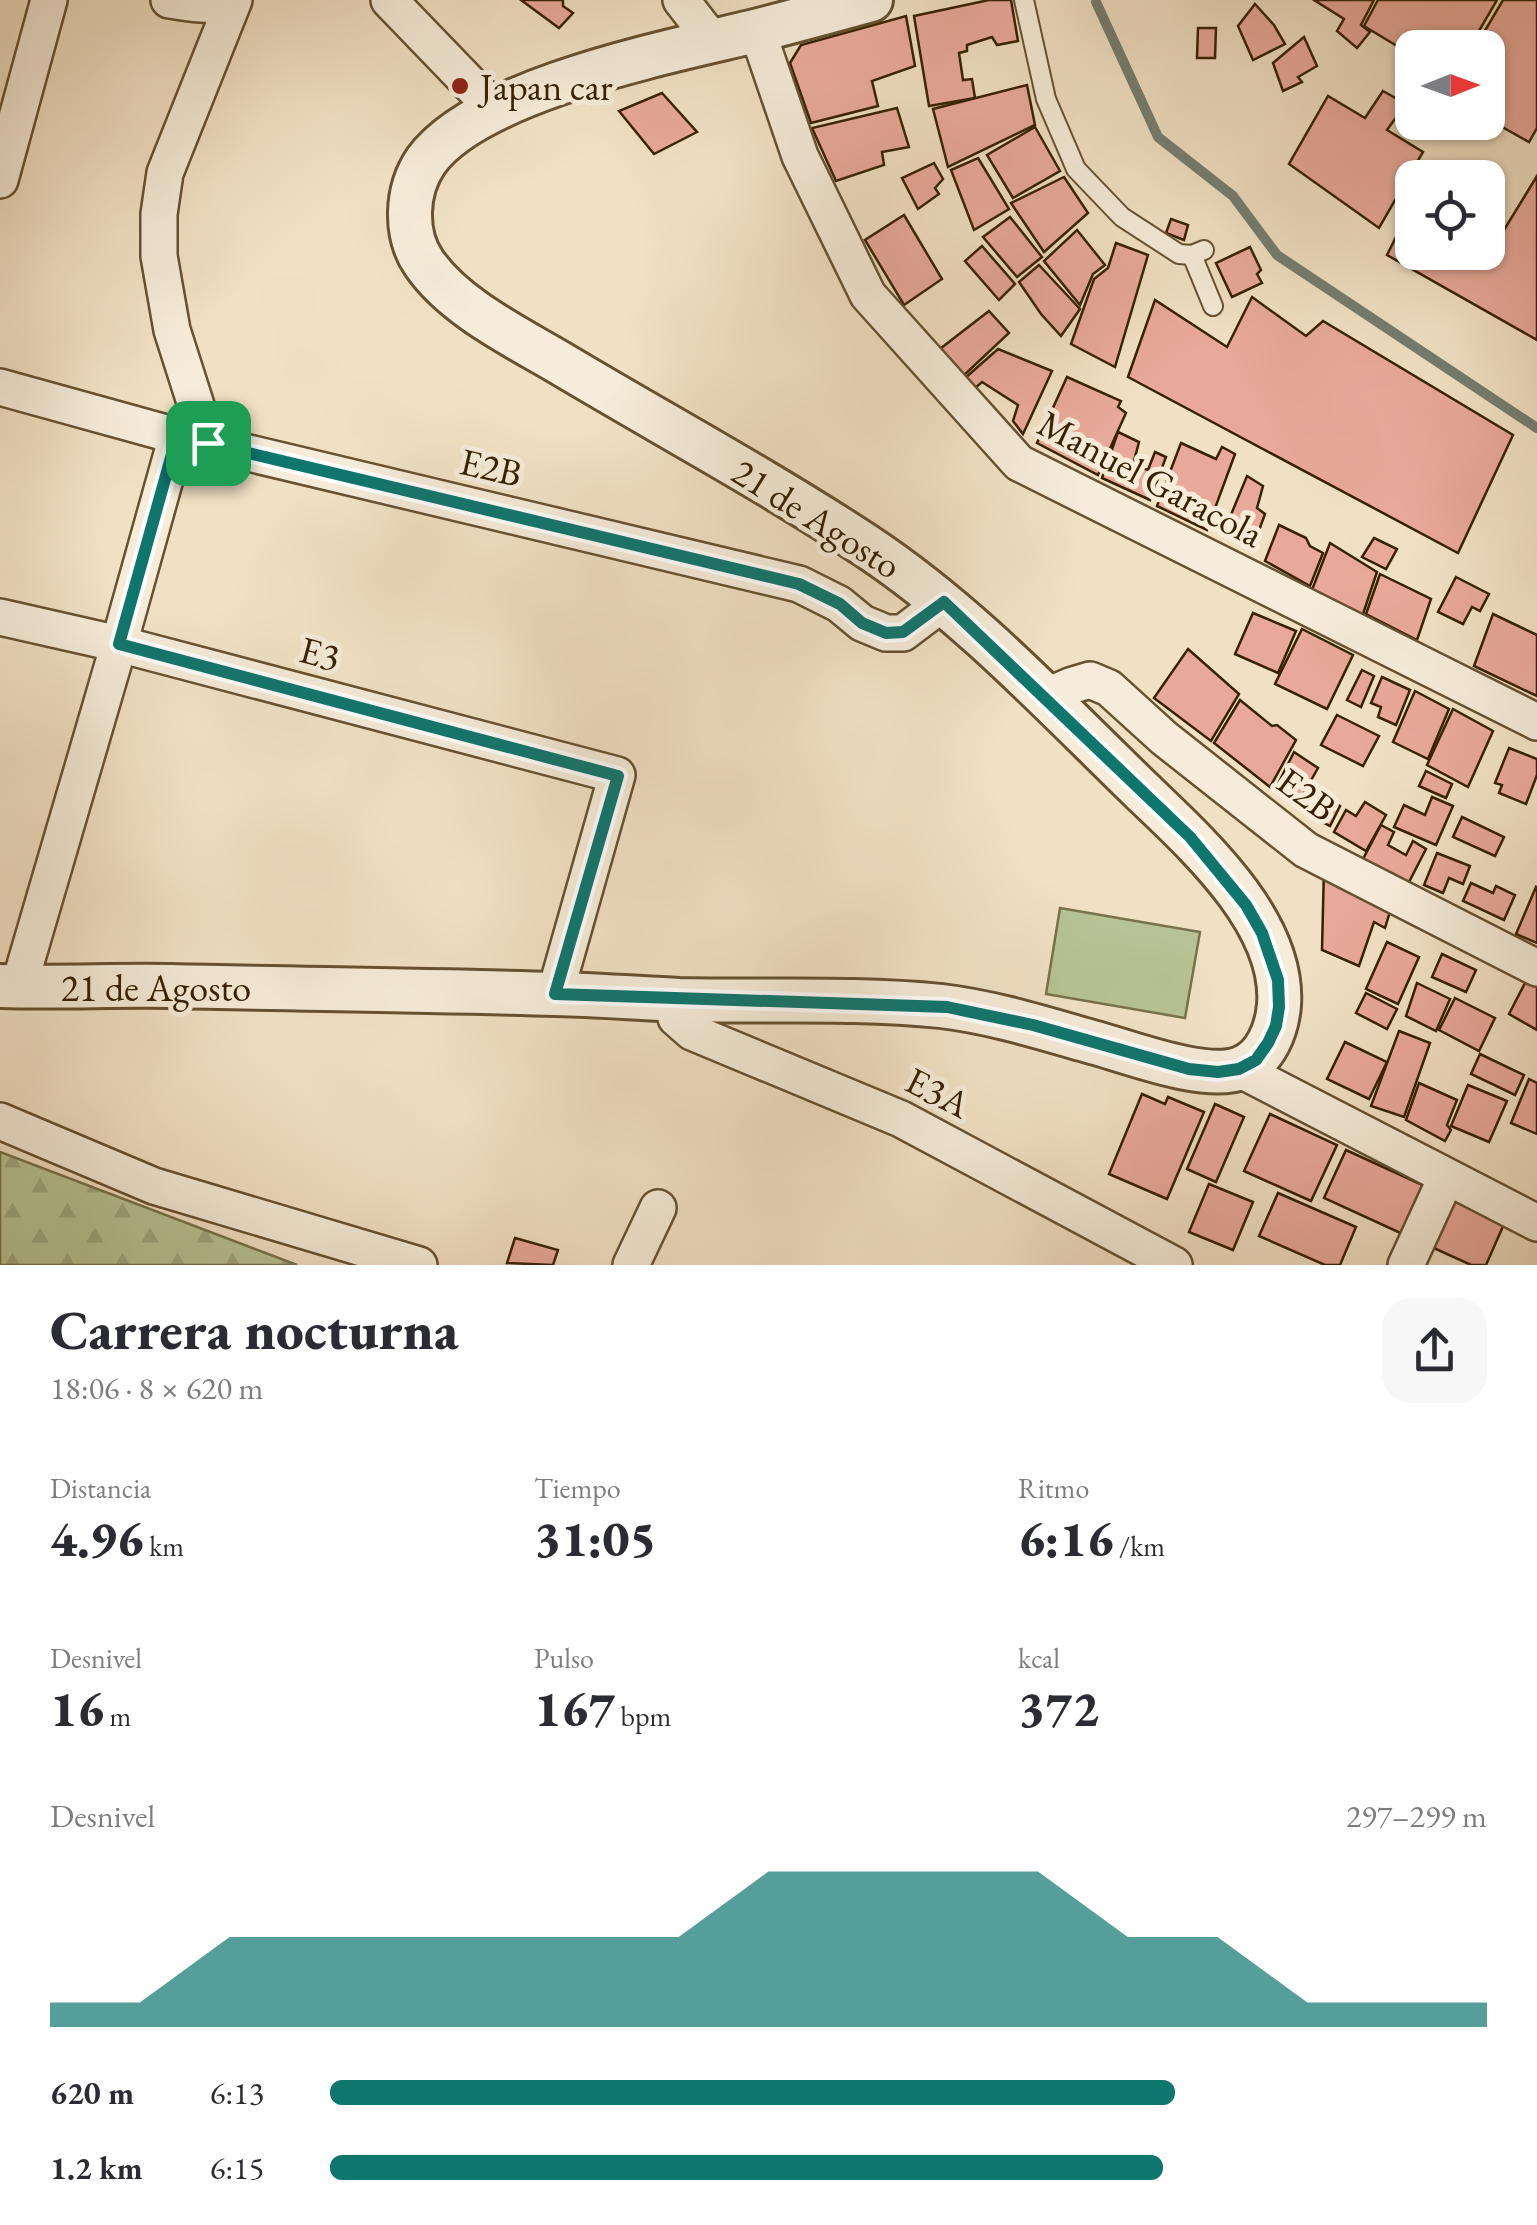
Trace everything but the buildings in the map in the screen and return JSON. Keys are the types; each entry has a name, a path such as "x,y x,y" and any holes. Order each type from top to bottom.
{"street":[{"path":"0,180 49,0"},
{"path":"169,0 220,5 234,0"},
{"path":"9,986 119,644 192,439 159,256 159,214 165,173 234,0"},
{"path":"389,0 495,110"},
{"path":"681,0 712,40"},
{"name":"21 de Agosto","path":"9,986 555,994 947,1007 1033,1025 1189,1069 1218,1072 1239,1069 1256,1060 1276,1026 1278,980 1262,933 1237,894 1190,837 944,602 872,549 775,488 488,320 437,278 413,240 410,222 417,179 426,161 464,127 495,110 616,65 871,0"},
{"name":"Manuel Garacola","path":"758,30 800,156 868,295 1018,463 1537,722"},
{"name":"E2B","path":"0,388 192,439 799,584 840,604 862,623 886,633 903,632 944,602"},
{"name":"E3","path":"0,617 119,644 618,776 555,994"},
{"name":"E2B","path":"1045,697 1090,680 1110,688 1164,738 1306,850 1537,968"},
{"name":"E3A","path":"672,999 676,1018 692,1032 901,1119 1174,1265"},
{"path":"1239,1069 1537,1224"},
{"path":"0,1121 154,1186 419,1265"},
{"path":"1406,1265 1446,1178"},
{"path":"631,1265 658,1208"}],"lane":[{"path":"1024,0 1046,100 1076,169 1122,216 1180,254 1198,253 1213,306"}],"green space":[{"path":"1060,908 1200,932 1185,1018 1046,994"},
{"path":"0,1152 297,1265 0,1265"}],"waterway":[{"path":"1096,2 1158,137 1233,196 1277,255 1537,428"}],"place":[{"name":"Japan car","path":"460,86"}],"route":[{"path":"177,436 208,443 799,584 840,604 862,623 886,633 903,632 944,602 1190,837 1246,905 1262,933 1278,980 1276,1026 1268,1043 1256,1060 1239,1069 1218,1072 1189,1069 1033,1025 947,1007 555,994 618,776 119,644 177,436"}]}
